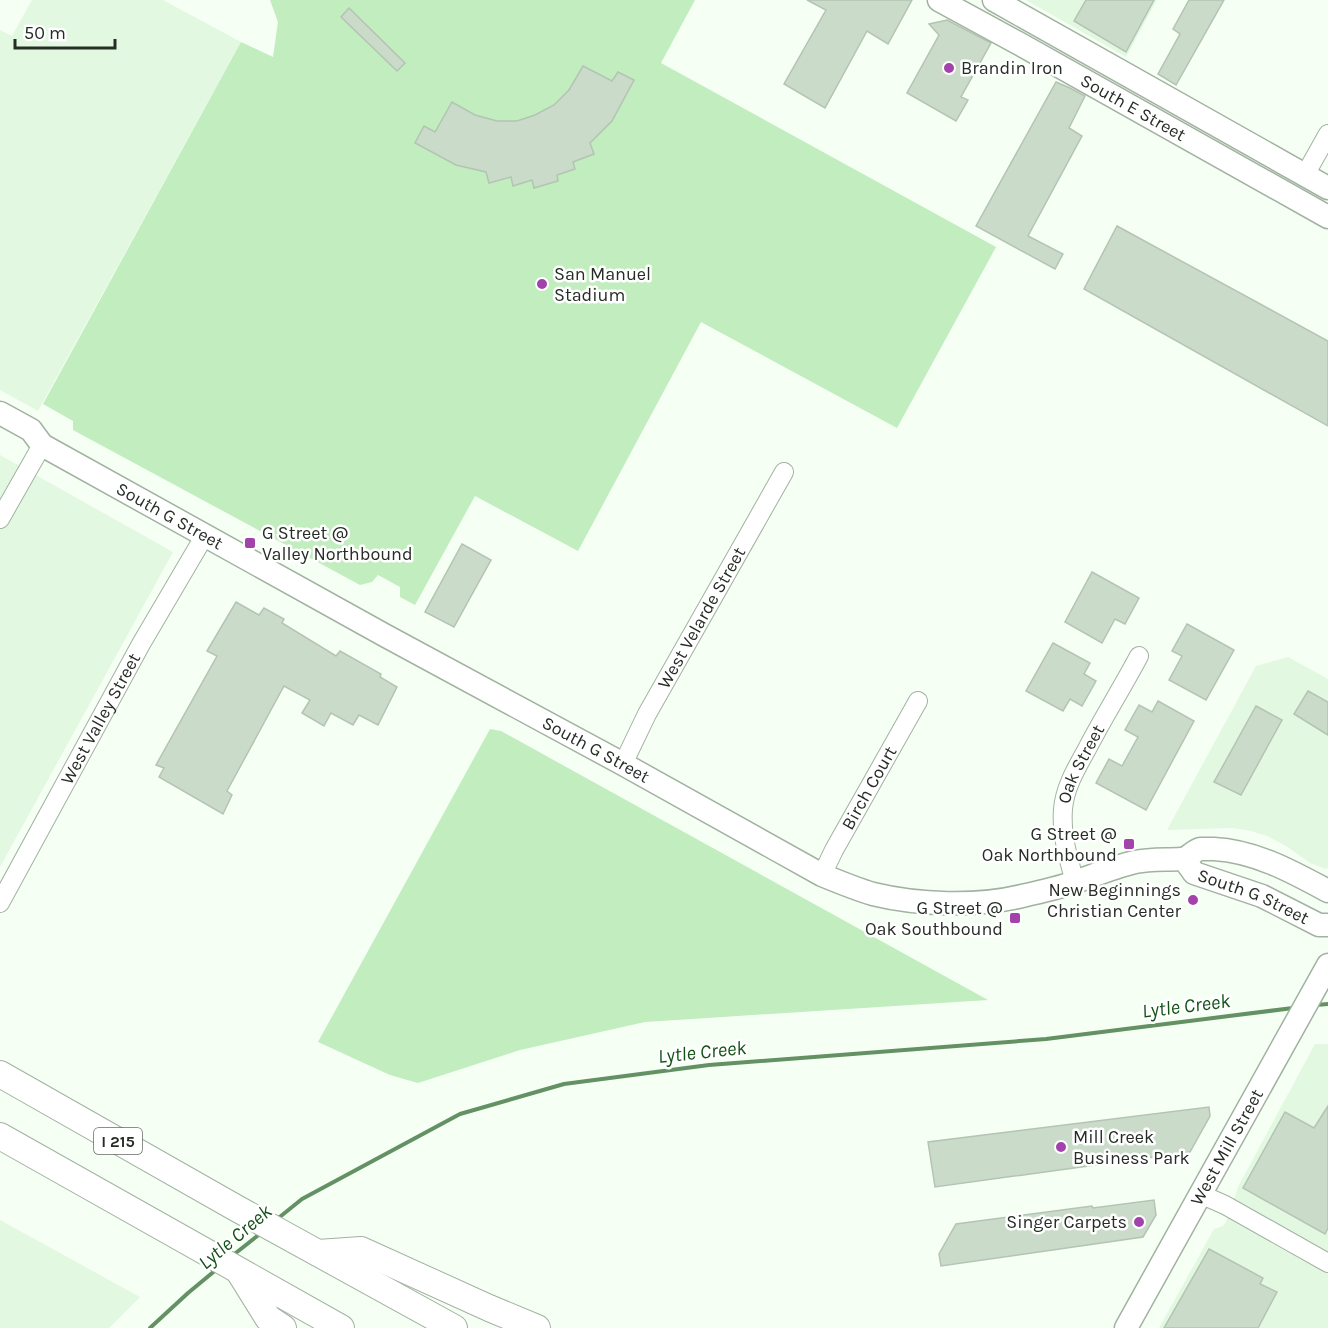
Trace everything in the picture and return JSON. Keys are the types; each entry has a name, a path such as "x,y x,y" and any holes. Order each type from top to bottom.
{"highway":[{"name":"I 215","path":"0,1074 454,1328"},
{"path":"0,1136 341,1328"},
{"path":"318,1253 362,1250 537,1328"},
{"path":"238,1270 276,1323"}],"main road":[{"name":"South E Street","path":"939,0 1328,216"},
{"name":"South E Street","path":"994,0 1328,188"},
{"name":"South G Street","path":"0,413 31,430 42,445"},
{"name":"South G Street","path":"0,430 24,443 42,445 822,875 849,886 873,894 936,903 966,903 1016,898 1075,882 1111,868 1163,859 1184,860 1199,849 1216,849 1266,861 1328,891"},
{"name":"South G Street","path":"1184,860 1194,873 1262,896 1319,926 1328,925"},
{"name":"West Mill Street","path":"1126,1328 1327,968"}],"street":[{"path":"1305,175 1328,134"},
{"path":"0,519 42,445"},
{"name":"West Velarde Street","path":"623,764 647,714 784,472"},
{"name":"West Valley Street","path":"0,903 141,644 204,535"},
{"name":"Oak Street","path":"1075,882 1067,854 1063,826 1063,808 1068,783 1139,656"},
{"name":"Birch Court","path":"822,875 918,701"},
{"path":"1200,1194 1225,1205 1328,1263"}],"shaded area":[{"path":"32,0 163,0 241,42 38,411 0,390 0,30 12,36"},
{"path":"1026,0 1157,0 1126,57"},
{"path":"0,455 173,552 0,867"},
{"path":"1288,657 1328,679 1328,867 1326,869 1310,863 1267,836 1251,831 1233,828 1167,830 1256,666"},
{"path":"1315,1044 1328,1044 1328,1328 1159,1328 1214,1229 1223,1226 1226,1222 1238,1187"},
{"path":"0,1220 140,1297 109,1328 0,1328"}],"green space":[{"name":"San Manuel Stadium","path":"270,0 695,0 661,63 996,247 897,428 701,322 578,551 475,496 415,605 400,597 400,587 378,575 372,582 360,585 73,430 73,421 43,404 241,42 273,57 278,22"},
{"path":"490,729 501,731 988,1000 645,1022 520,1050 418,1083 390,1075 318,1042"}],"building":[{"path":"807,0 912,0 888,44 867,31 825,108 784,84 826,10"},
{"path":"1086,0 1154,0 1126,52 1074,21"},
{"path":"1189,0 1224,0 1176,85 1158,74 1180,34 1173,29"},
{"path":"349,8 405,63 397,71 341,17"},
{"name":"Brandin Iron","path":"947,20 991,43 961,97 968,100 956,121 907,93 939,35 929,24"},
{"path":"583,66 612,81 618,72 634,80 612,121 590,143 594,154 573,162 575,169 557,175 558,181 534,188 532,180 513,186 511,177 489,183 486,172 456,165 415,143 424,126 435,132 452,102 475,115 497,121 517,121 535,115 554,105 569,90"},
{"path":"1056,82 1085,96 1069,128 1082,136 1028,236 1063,254 1055,269 976,226"},
{"path":"1117,226 1328,341 1328,426 1084,289"},
{"path":"462,544 491,560 454,627 425,612"},
{"path":"1092,572 1139,598 1125,624 1115,619 1102,643 1065,622"},
{"path":"236,602 259,615 264,608 284,619 282,623 336,656 340,651 381,674 380,677 397,687 378,725 359,715 353,725 331,713 324,726 302,713 310,700 284,686 227,791 232,795 223,814 159,777 164,768 156,765 217,656 207,651"},
{"path":"1187,624 1234,650 1206,700 1169,680 1182,656 1172,651"},
{"path":"1053,643 1090,663 1084,674 1096,681 1082,706 1070,699 1063,711 1026,691"},
{"path":"1308,691 1328,702 1328,735 1294,714"},
{"path":"1158,701 1194,721 1146,810 1096,783 1109,759 1122,766 1138,737 1125,730 1139,705 1152,712"},
{"path":"1256,706 1282,720 1241,795 1214,782"},
{"path":"1328,1106 1328,1228 1325,1234 1243,1188 1285,1112 1314,1128"},
{"name":"Mill Creek Business Park","path":"1209,1107 1210,1116 1190,1152 935,1187 928,1142"},
{"path":"1154,1200 1156,1215 1143,1237 941,1266 939,1254 956,1224"},
{"path":"1209,1249 1263,1278 1260,1284 1277,1292 1258,1328 1164,1328"}],"waterway":[{"name":"Lytle Creek","path":"1316,1005 1328,1004"},
{"name":"Lytle Creek","path":"276,1220 302,1199 460,1114 564,1084 709,1065 1046,1039 1293,1008"},
{"name":"Lytle Creek","path":"232,1256 261,1233"},
{"name":"Lytle Creek","path":"150,1328 217,1269"}],"place":[{"name":"Brandin Iron","path":"949,68"},
{"name":"San Manuel Stadium","path":"542,284"},
{"name":"G Street @ Valley Northbound","path":"250,543"},
{"name":"G Street @ Oak Northbound","path":"1129,844"},
{"name":"New Beginnings Christian Center","path":"1193,900"},
{"name":"G Street @ Oak Southbound","path":"1015,918"},
{"name":"Mill Creek Business Park","path":"1061,1147"},
{"name":"Singer Carpets","path":"1139,1222"}]}
